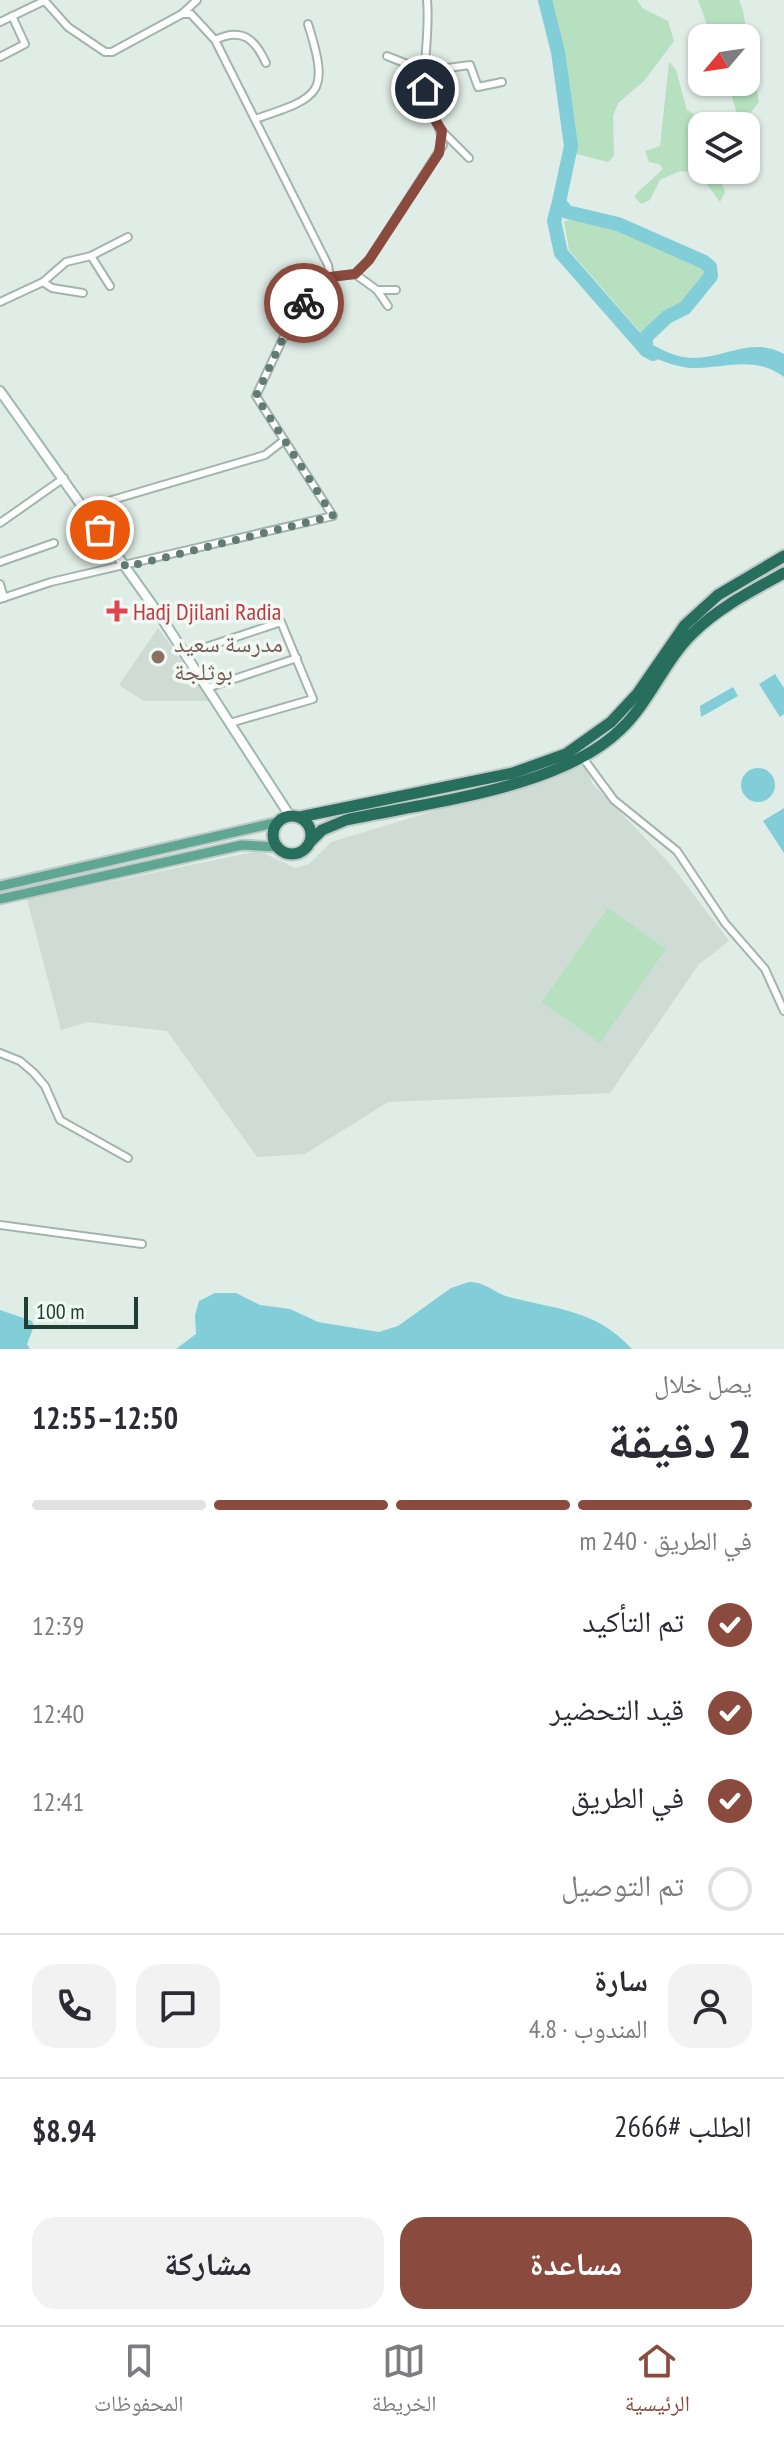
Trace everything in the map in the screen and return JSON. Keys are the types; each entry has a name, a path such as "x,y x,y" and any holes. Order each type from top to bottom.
{"highway":[{"path":"784,556 718,595 685,625 638,693 611,722 566,754 513,773 278,822 272,835 277,847 295,854 322,830 346,820 520,782 583,758 620,731 652,694 692,634 724,606 784,573"},
{"path":"295,817 311,831 310,842"}],"main road":[{"path":"0,391 126,567 295,817"},
{"path":"0,886 278,822"},
{"path":"0,899 242,845 277,847"}],"street":[{"path":"0,22 44,0 68,27 105,52 112,52 182,14 197,0"},
{"path":"427,0 425,71 429,110 442,131 469,158"},
{"path":"182,14 191,14 215,40 328,265 330,277"},
{"path":"0,57 25,44 12,16"},
{"path":"255,119 300,104 317,88 321,76 308,24"},
{"path":"215,40 225,35 246,36 257,44 266,63"},
{"path":"387,56 425,71 470,65 478,87 502,82"},
{"path":"0,584 2,598 51,582 126,567 333,516 256,396 292,319 330,277 355,274 369,260 439,153 442,131"},
{"path":"0,302 43,282 66,262 91,256 128,237"},
{"path":"91,256 110,286"},
{"path":"355,274 377,290 388,306"},
{"path":"43,282 52,288 83,293"},
{"path":"377,290 396,290"},
{"path":"85,508 265,455 283,441"},
{"path":"0,523 64,478"},
{"path":"0,562 54,543"},
{"path":"185,654 281,622 313,699 230,723"},
{"path":"207,688 297,658"},
{"path":"583,758 614,800 677,851 725,923 765,969 784,1011"},
{"path":"0,1053 20,1061 34,1073 45,1086 60,1120 128,1158"},
{"path":"0,1225 142,1244"}],"shaded area":[{"name":"مدرسة سعيد بوثلجة","path":"158,628 211,701 144,701 119,685"},
{"path":"586,765 592,783 671,865 729,941 699,964 610,1093 388,1102 305,1154 257,1157 167,1031 88,1022 61,1030 27,899 259,851 295,868 309,864 331,842"}],"green space":[{"path":"551,0 637,0 642,8 668,21 674,41 644,81 618,103 613,116 614,156 608,162 576,154 564,56"},
{"path":"698,0 739,0 745,24 707,24"},
{"path":"669,62 676,70 690,112 688,172 680,171 660,180 650,200 641,204 634,196 663,169 659,164 649,162 645,151 660,146"},
{"path":"732,96 758,96 759,102 751,112 736,112"},
{"path":"707,184 722,184 725,192 720,202"},
{"path":"584,219 619,227 702,266 704,274 682,307 642,334 569,250 564,221"},
{"path":"608,908 666,949 600,1043 542,1002"}],"water":[{"path":"646,341 687,358 749,347 772,349 784,354 784,377 773,370 751,364 693,368 677,366 650,356"},
{"path":"775,674 784,688 784,714 780,717 759,684"},
{"path":"733,687 738,696 701,717 700,706"},
{"path":"758,768 770,773 775,785 770,797 758,802 746,797 741,785 746,773"},
{"path":"784,808 784,853 763,821"},
{"path":"469,1282 509,1297 590,1318 632,1349 176,1349 196,1334 195,1315 199,1301 215,1293 236,1293 260,1305 290,1309 318,1322 379,1332 398,1326 451,1288"},
{"path":"0,1310 32,1321 34,1326 27,1344 30,1349 0,1349"}],"waterway":[{"path":"545,0 558,52 571,146 559,202 567,212 618,224 710,267 711,276 685,308 667,317 646,337 646,350 653,354"},
{"path":"559,202 554,221 561,253 646,350"}],"way so far":[{"path":"100,530 126,567 333,516 257,403 256,396 292,319 304,303"}],"place":[{"name":"Hadj Djilani Radia","path":"117,611"},
{"name":"مدرسة سعيد بوثلجة","path":"158,657"}],"route":[{"path":"304,303 330,277 355,274 369,260 439,153 443,145 442,131 429,110 425,89"}]}
